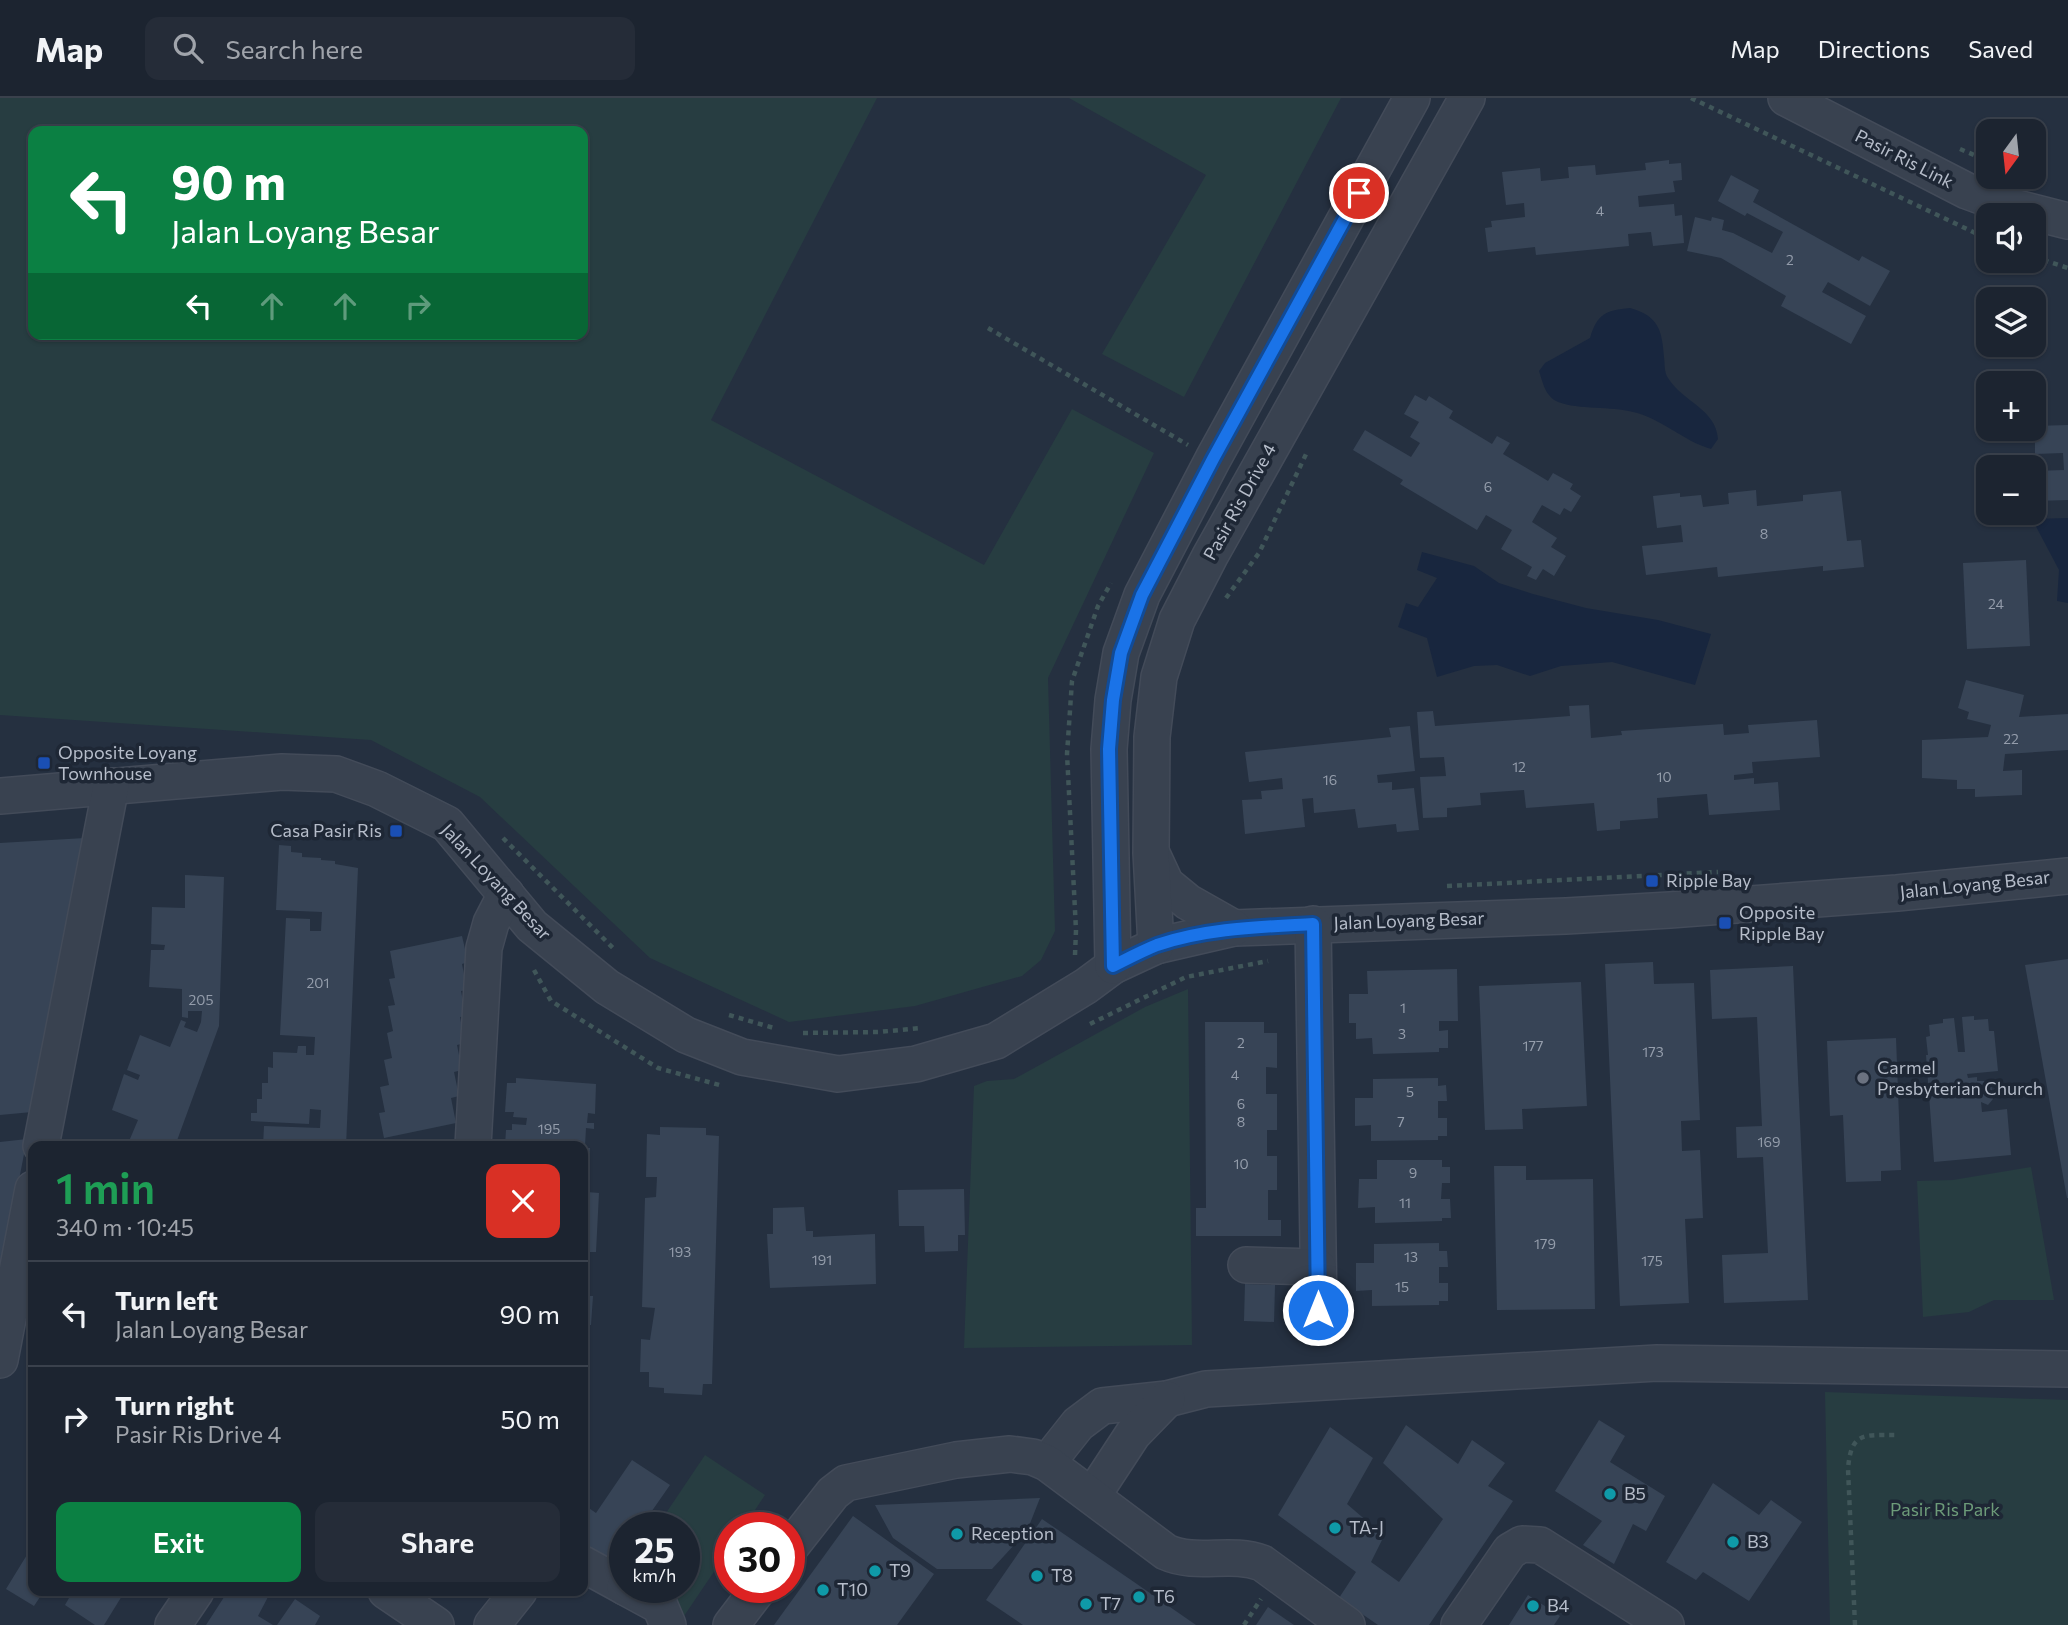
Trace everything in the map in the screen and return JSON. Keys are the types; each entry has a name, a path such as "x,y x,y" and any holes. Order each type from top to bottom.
{"street":[{"path":"1113,966 1109,749 1113,700 1121,653 1142,595 1213,459 1412,98"},
{"name":"Pasir Ris Drive 4","path":"1156,946 1151,853 1152,737 1158,677 1177,620 1210,556 1467,98"},
{"name":"Pasir Ris Link","path":"1786,98 1967,191 2005,205 2068,221"},
{"name":"Jalan Loyang Besar","path":"0,796 282,772 336,774 377,789 447,824 532,926 607,987 685,1035 742,1057 838,1074 916,1064 996,1041 1086,986 1113,966 1156,946 1234,928 1313,939 1566,916 1922,891 2068,876"},
{"path":"42,1141 111,786"},
{"path":"1151,853 1166,884 1188,902 1234,928"},
{"path":"473,1141 484,948 491,923 506,894"},
{"path":"1313,939 1318,1310"},
{"path":"0,1360 28,1215"},
{"path":"1246,1265 1318,1267"},
{"path":"1047,1463 1078,1424 1102,1406 1167,1399 1206,1388 1657,1363 2068,1369"},
{"path":"1093,1495 1133,1434 1167,1399"},
{"path":"805,1529 833,1493 846,1483 956,1460 1010,1454 1033,1457 1047,1463 1093,1495 1166,1552 1180,1558 1247,1557 1262,1563 1347,1625"},
{"path":"1459,1625 1510,1551 1522,1544 1539,1545 1666,1625"},
{"path":"588,1567 609,1578"},
{"path":"173,1625 192,1596"},
{"path":"393,1596 431,1624"},
{"path":"492,1625 515,1596"},
{"path":"654,1603 660,1606 668,1625"},
{"path":"731,1625 748,1603"}],"path":[{"path":"1691,98 1976,233"},
{"path":"2046,261 2068,268"},
{"path":"988,328 1213,459"},
{"path":"1220,607 1259,553 1311,443"},
{"path":"500,836 617,952"},
{"path":"1440,886 1720,872"},
{"path":"1096,1020 1186,977 1313,939"},
{"path":"720,1013 780,1030"},
{"path":"801,1033 879,1032 929,1026"},
{"path":"1854,1625 1848,1469 1850,1449 1857,1440 1870,1435 1896,1435"}],"green space":[{"path":"0,98 877,98 711,420 984,565 1072,409 1154,453 1048,678 1055,931 1041,960 1022,976 915,1006 789,1022 650,958 480,797 371,740 0,715"},
{"path":"1069,98 1341,98 1184,397 1102,354 1206,175"},
{"path":"1188,989 1192,1345 964,1348 974,1086 987,1081 1014,1079 1145,1007"},
{"path":"2031,1167 2054,1300 1994,1300 1969,1312 1923,1317 1917,1181 1953,1180"},
{"name":"Pasir Ris Park","path":"1825,1392 2068,1400 2068,1625 1830,1625"},
{"path":"705,1455 765,1495 754,1512 714,1512 714,1572 700,1592 700,1512 667,1512"},
{"path":"652,1603 693,1603 680,1622"}],"water":[{"path":"1630,308 1647,315 1657,325 1668,378 1705,413 1716,429 1718,439 1711,449 1643,415 1624,410 1566,404 1558,402 1547,393 1539,371 1545,363 1590,338 1599,318 1615,310"},
{"path":"2068,518 2068,603 2057,601 2059,570 2035,525 2046,525 2046,519"},
{"path":"1422,552 1474,566 1499,583 1533,594 1711,634 1695,685 1612,662 1561,666 1530,676 1497,665 1474,666 1437,677 1427,638 1398,627 1406,603 1418,607 1437,578 1417,570"}],"building":[{"path":"1669,160 1669,164 1681,163 1682,180 1673,181 1675,192 1638,196 1639,207 1674,204 1675,216 1682,215 1684,243 1653,246 1651,232 1628,234 1629,246 1536,255 1535,247 1488,252 1485,228 1492,227 1491,221 1525,217 1524,203 1506,205 1502,172 1540,168 1541,181 1569,178 1568,167 1595,165 1596,175 1646,170 1645,163"},
{"path":"1731,175 1759,190 1753,202 1859,261 1862,256 1890,271 1870,306 1828,282 1822,292 1866,316 1851,344 1781,306 1786,296 1721,258 1687,251 1695,217 1711,221 1712,217 1724,220 1722,230 1772,253 1783,232 1718,201"},
{"path":"1415,395 1426,401 1429,396 1453,411 1449,418 1492,444 1497,436 1510,443 1503,454 1548,481 1553,473 1573,484 1570,489 1581,496 1571,512 1564,508 1560,515 1542,505 1532,522 1557,538 1551,547 1566,556 1554,576 1543,569 1536,580 1527,576 1532,567 1501,549 1512,530 1486,515 1477,530 1400,484 1403,480 1353,450 1365,430 1411,457 1420,443 1410,437 1419,422 1404,414"},
{"path":"2068,425 2068,500 2046,501 2046,471 2064,470 2063,453 2035,454 2035,441 2046,441 2046,426"},
{"path":"1756,490 1757,506 1803,501 1803,495 1841,491 1847,541 1861,540 1864,567 1823,571 1823,566 1718,577 1717,567 1646,575 1642,546 1683,542 1681,525 1657,528 1653,496 1680,493 1680,497 1701,495 1703,507 1729,504 1728,493"},
{"path":"2026,560 2030,646 1967,649 1963,563"},
{"path":"1966,680 2024,695 2019,717 2068,714 2068,750 2005,754 2003,771 2022,770 2022,795 1975,797 1975,789 1957,789 1957,780 1922,778 1922,740 1988,737 1991,725 1967,719 1969,712 1958,708"},
{"path":"1589,705 1591,738 1622,735 1621,731 1723,724 1724,735 1749,733 1748,725 1817,720 1820,757 1752,762 1753,773 1734,775 1734,780 1754,778 1754,784 1778,782 1780,810 1709,815 1707,794 1657,798 1658,818 1620,821 1620,829 1597,831 1594,803 1526,808 1524,790 1480,793 1481,805 1447,808 1447,817 1423,818 1420,777 1446,776 1444,757 1420,758 1417,712 1433,711 1435,726 1570,716 1569,706"},
{"path":"1410,726 1415,771 1377,775 1378,783 1392,782 1392,790 1414,788 1419,830 1397,832 1396,824 1358,828 1355,809 1314,813 1313,798 1302,799 1305,827 1245,834 1242,800 1262,799 1261,791 1283,789 1282,778 1249,782 1245,752 1391,737 1389,728"},
{"path":"85,838 32,1112 0,1115 0,843"},
{"path":"279,845 291,846 291,852 302,853 302,857 321,858 335,861 335,864 358,868 346,1141 263,1141 264,1126 320,1128 321,1110 310,1109 309,1124 251,1121 251,1113 257,1113 257,1099 262,1099 262,1083 268,1083 268,1067 273,1068 273,1052 297,1053 298,1046 306,1046 306,1055 314,1055 315,1037 280,1035 286,918 310,919 310,931 321,931 322,912 276,910"},
{"path":"185,875 224,877 219,1026 177,1141 129,1141 138,1120 112,1110 124,1074 138,1080 140,1075 127,1070 140,1035 170,1047 181,1020 186,1022 184,1027 197,1032 201,1022 202,1011 188,1011 188,1018 182,1017 182,989 149,987 151,950 164,950 165,945 151,944 152,907 185,908"},
{"path":"462,936 468,962 462,964 467,990 461,991 466,1016 460,1017 465,1043 457,1045 462,1070 454,1072 459,1096 451,1098 456,1123 384,1138 379,1113 385,1112 380,1087 389,1085 384,1060 392,1058 387,1033 393,1031 388,1006 395,1005 389,979 395,978 390,951"},
{"path":"2068,959 2068,1198 2067,1198 2025,965"},
{"path":"1653,962 1654,984 1694,983 1700,1120 1681,1121 1682,1151 1700,1150 1703,1218 1685,1219 1689,1303 1620,1306 1605,964"},
{"path":"1793,966 1808,1300 1724,1303 1722,1255 1768,1253 1763,1157 1737,1158 1736,1127 1762,1126 1757,1017 1712,1019 1710,970"},
{"path":"1457,969 1458,1021 1439,1021 1439,1031 1448,1030 1448,1048 1439,1048 1439,1052 1373,1054 1372,1038 1356,1039 1356,1023 1349,1023 1349,994 1368,994 1367,971"},
{"path":"1581,982 1587,1106 1522,1109 1523,1129 1485,1130 1479,986"},
{"path":"1974,1016 1974,1020 1988,1019 1989,1031 1994,1031 1998,1071 1967,1074 1968,1078 1977,1077 1977,1081 1988,1081 1991,1084 1993,1099 1988,1105 1981,1102 1982,1112 2007,1109 2011,1155 1934,1162 1926,1055 1929,1025 1954,1018 1958,1052 1965,1052 1962,1017"},
{"path":"1205,1022 1264,1022 1264,1033 1277,1033 1277,1068 1266,1067 1266,1094 1277,1094 1277,1130 1267,1130 1267,1156 1277,1156 1277,1190 1268,1190 1268,1220 1281,1220 1281,1236 1196,1236 1196,1208 1206,1208"},
{"name":"Carmel Presbyterian Church","path":"1896,1038 1901,1170 1881,1171 1881,1181 1846,1182 1843,1115 1830,1116 1827,1041"},
{"path":"516,1078 596,1084 595,1114 588,1113 587,1123 594,1123 594,1129 586,1128 585,1141 505,1141 506,1130 512,1130 512,1124 526,1125 527,1118 513,1117 514,1112 505,1112 507,1083 516,1083"},
{"path":"1438,1078 1438,1086 1446,1085 1447,1101 1438,1101 1438,1118 1447,1118 1447,1136 1438,1136 1438,1140 1371,1141 1371,1125 1355,1126 1355,1098 1373,1098 1373,1079"},
{"path":"660,1127 706,1128 706,1135 719,1136 712,1384 703,1384 702,1395 664,1393 664,1388 649,1387 649,1372 640,1372 641,1339 650,1340 655,1308 642,1307 645,1198 656,1197 657,1177 646,1177 647,1134 660,1135"},
{"path":"27,1139 1,1271 0,1142"},
{"path":"1377,1160 1442,1160 1442,1167 1450,1167 1450,1183 1442,1183 1441,1199 1450,1199 1451,1218 1442,1218 1442,1221 1375,1223 1375,1207 1358,1208 1359,1179 1377,1179"},
{"path":"1494,1166 1526,1166 1526,1180 1593,1179 1595,1309 1497,1310"},
{"path":"964,1189 965,1235 958,1235 958,1251 925,1252 924,1226 899,1226 898,1190"},
{"path":"588,1192 599,1193 596,1252 588,1252"},
{"path":"804,1207 806,1231 813,1231 813,1237 875,1234 876,1284 770,1288 767,1234 773,1234 773,1208"},
{"path":"1439,1243 1439,1251 1447,1251 1448,1267 1439,1267 1439,1283 1448,1283 1448,1301 1439,1301 1439,1305 1372,1306 1372,1290 1356,1291 1356,1263 1374,1263 1374,1244"},
{"path":"1245,1284 1275,1285 1274,1322 1244,1321"},
{"path":"588,1296 593,1296 591,1325 588,1325"},
{"path":"588,1333 590,1333 588,1355"},
{"name":"B5","path":"1599,1420 1625,1436 1610,1462 1665,1496 1646,1531 1633,1524 1614,1564 1583,1545 1602,1521 1555,1491"},
{"name":"TA-J","path":"1406,1425 1458,1464 1472,1440 1505,1463 1488,1486 1513,1501 1429,1625 1378,1625 1339,1598 1356,1572 1278,1515 1330,1427 1373,1458 1347,1504 1384,1536 1371,1562 1399,1582 1443,1519 1383,1463"},
{"path":"632,1460 670,1485 651,1512 609,1512 609,1573 605,1579 588,1567 588,1507 596,1513"},
{"name":"B3","path":"1713,1483 1759,1515 1771,1500 1802,1522 1749,1601 1703,1572 1696,1580 1666,1562"},
{"name":"Reception","path":"1040,1498 1027,1531 992,1569 937,1569 893,1538 875,1505"},
{"name":"T9","path":"853,1516 934,1574 897,1625 774,1625 790,1603 805,1603 805,1582"},
{"path":"1042,1519 1196,1625 1023,1625 986,1600"},
{"path":"28,1553 28,1596 41,1596 34,1606 6,1589"},
{"name":"B4","path":"1528,1595 1560,1616 1554,1625 1509,1625"},
{"path":"70,1596 122,1596 104,1625 95,1625 65,1605"},
{"path":"225,1596 268,1596 258,1616 273,1625 206,1625"},
{"path":"295,1599 320,1616 315,1625 277,1625"},
{"path":"1268,1607 1294,1625 1256,1625"}],"place":[{"name":"Opposite Loyang Townhouse","path":"44,763"},
{"name":"Casa Pasir Ris","path":"396,831"},
{"name":"Ripple Bay","path":"1652,881"},
{"name":"Opposite Ripple Bay","path":"1725,923"},
{"name":"Carmel Presbyterian Church","path":"1863,1078"},
{"name":"B5","path":"1610,1494"},
{"name":"TA-J","path":"1335,1528"},
{"name":"Reception","path":"957,1534"},
{"name":"B3","path":"1733,1542"},
{"name":"T9","path":"875,1571"},
{"name":"T8","path":"1037,1576"},
{"name":"T10","path":"823,1590"},
{"name":"T6","path":"1139,1597"},
{"name":"T7","path":"1086,1604"},
{"name":"B4","path":"1533,1606"}],"route":[{"path":"1318,1310 1313,924 1234,928 1156,946 1113,966 1109,749 1113,700 1121,653 1142,595 1213,459 1359,193"}]}
